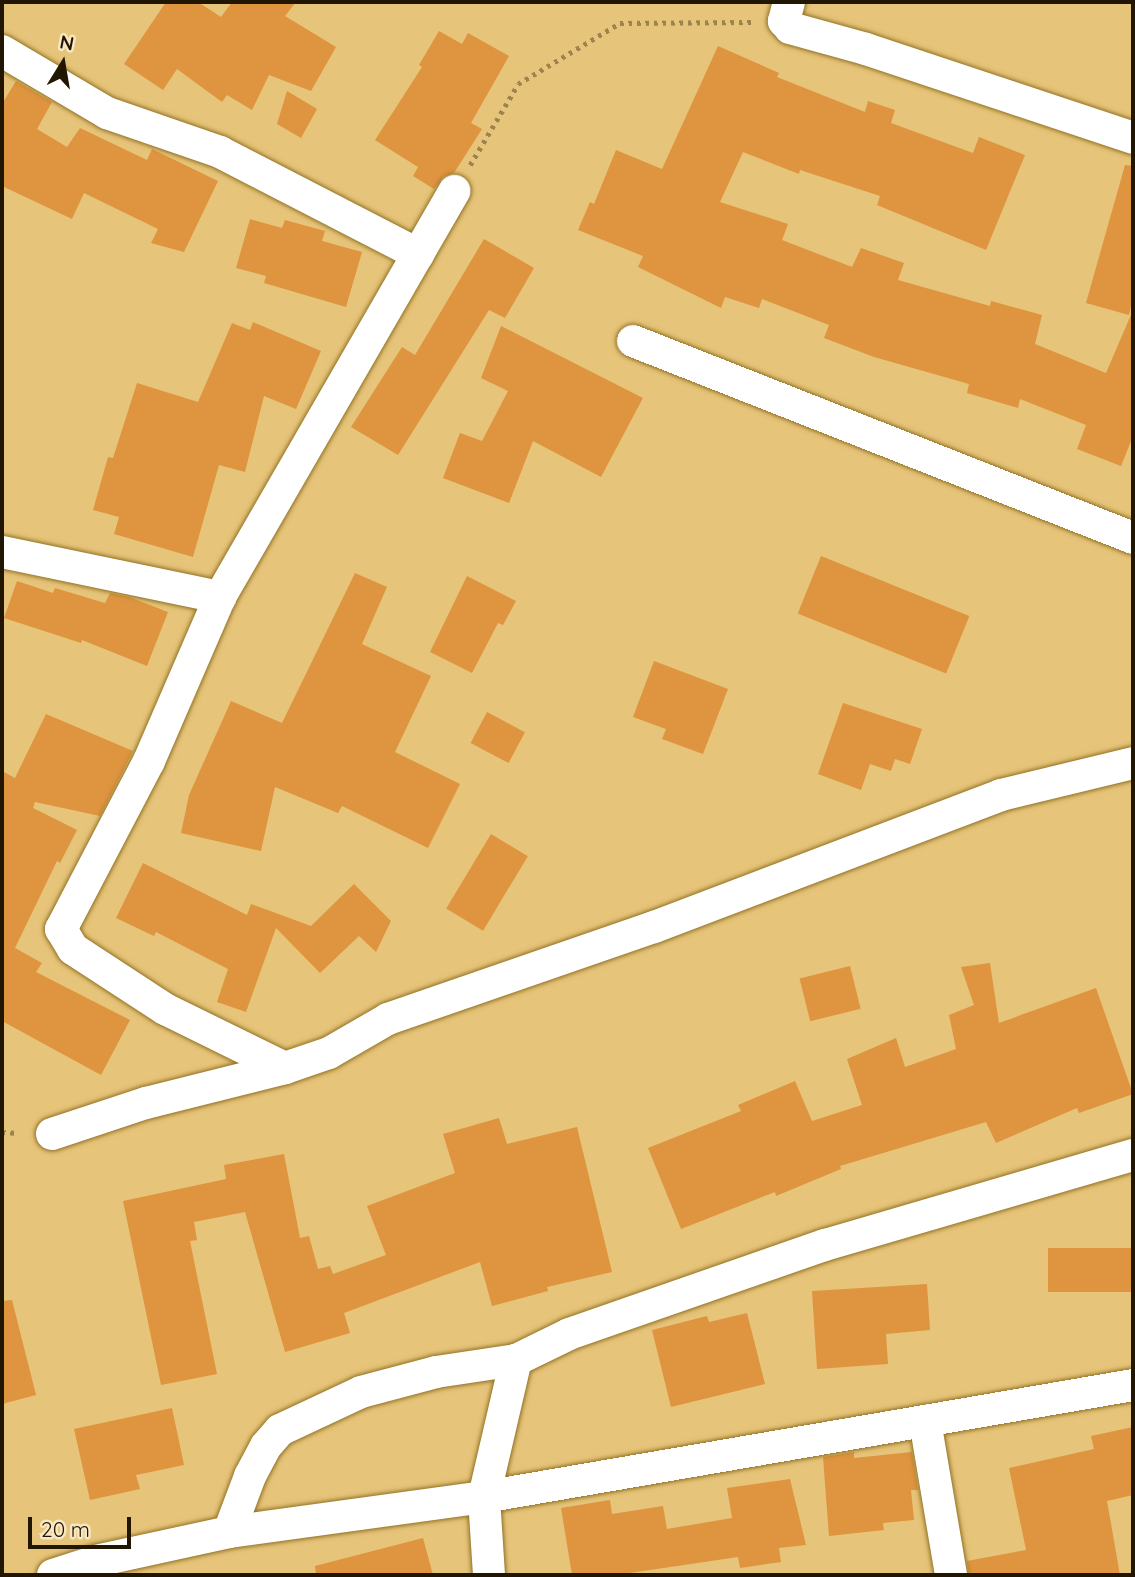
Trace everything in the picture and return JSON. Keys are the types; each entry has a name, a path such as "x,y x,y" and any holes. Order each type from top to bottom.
{"street":[{"path":"787,12 790,28 866,49 1133,138"},
{"path":"2,51 107,113 220,152 418,254"},
{"path":"285,1068 165,1010 73,949 61,929 149,761 220,597 454,191"},
{"path":"633,341 1133,538"},
{"path":"2,552 220,597"},
{"path":"52,1134 146,1103 285,1068 329,1054 388,1018 654,927 1001,795 1133,763"},
{"path":"229,1532 250,1476 266,1446 281,1430 361,1392 436,1372 516,1360 569,1334 825,1245 1133,1155"},
{"path":"489,1575 484,1497 516,1360"},
{"path":"53,1575 96,1561 229,1532 484,1497 1133,1385"},
{"path":"925,1421 951,1575"}],"path":[{"path":"454,191 518,84 620,23 787,12"}],"building":[{"path":"166,2 198,2 221,17 232,2 296,2 285,16 336,47 311,91 269,75 252,110 227,95 222,102 177,69 163,90 124,64"},
{"path":"439,31 462,44 468,33 509,56 471,123 482,129 454,173 444,176 434,189 413,176 418,167 375,140 422,67 419,65"},
{"path":"718,46 779,73 777,77 865,112 868,101 895,110 891,123 973,153 979,137 1025,155 986,250 877,205 880,196 800,170 799,174 743,152 720,202 788,224 782,240 852,267 861,248 904,263 898,280 990,306 991,301 1042,315 1035,344 1106,373 1133,310 1133,436 1121,466 1077,449 1086,425 1020,399 1018,408 967,393 969,384 874,357 824,338 829,325 762,299 759,308 725,297 721,308 638,267 643,256 578,230 590,202 594,204 616,150 662,169"},
{"path":"16,81 52,102 37,129 67,147 80,128 147,160 152,149 218,181 184,252 151,243 158,229 84,193 72,219 2,186 2,104"},
{"path":"287,91 317,109 301,138 277,124"},
{"path":"1125,165 1133,166 1133,298 1129,315 1086,303"},
{"path":"250,219 282,228 285,220 325,231 322,241 362,252 346,307 264,283 266,276 236,268"},
{"path":"484,239 534,268 505,318 489,310 398,455 351,427 402,347 415,355"},
{"path":"253,322 321,351 296,409 264,396 245,472 219,465 193,557 114,534 119,517 93,510 108,457 113,458 137,383 198,402 232,323 250,330"},
{"path":"501,326 643,398 601,477 533,441 509,503 443,478 460,433 482,441 508,391 481,378"},
{"path":"821,556 969,616 946,673 798,613"},
{"path":"355,573 387,587 362,644 431,676 395,752 460,784 428,848 342,806 338,813 275,787 261,851 181,833 189,795 231,701 282,723"},
{"path":"467,576 516,601 503,625 498,623 472,673 430,652"},
{"path":"17,581 53,593 55,588 105,603 110,593 129,597 168,612 147,666 82,640 81,643 4,618"},
{"path":"654,661 728,689 703,754 662,739 666,729 633,717"},
{"path":"843,703 922,729 910,764 895,759 891,771 870,764 861,790 818,774"},
{"path":"487,712 525,732 509,763 471,743"},
{"path":"46,714 133,751 100,816 35,802 33,808 77,830 60,863 57,861 15,948 42,963 36,972 130,1020 101,1075 2,1021 2,771 15,778"},
{"path":"491,834 528,856 483,931 446,909"},
{"path":"143,863 247,915 251,904 311,926 354,884 391,921 376,952 359,936 320,973 276,928 246,1012 217,1002 228,969 156,932 154,936 116,918"},
{"path":"990,963 999,1023 1096,988 1133,1094 1079,1113 1077,1108 996,1143 986,1122 840,1166 841,1169 776,1196 775,1192 681,1229 648,1148 741,1111 738,1105 795,1081 812,1121 862,1105 847,1059 896,1038 905,1067 956,1049 949,1015 974,1005 961,967"},
{"path":"850,966 861,1009 810,1021 800,979"},
{"path":"499,1118 507,1144 577,1127 612,1272 547,1287 548,1291 492,1306 480,1262 344,1313 350,1333 285,1352 245,1212 194,1222 197,1240 190,1241 217,1374 161,1385 123,1201 226,1179 224,1165 284,1154 300,1238 309,1236 318,1269 330,1266 333,1274 386,1255 367,1206 455,1173 443,1134"},
{"path":"1048,1248 1133,1248 1133,1292 1048,1292"},
{"path":"927,1284 930,1330 886,1334 888,1364 817,1369 812,1291"},
{"path":"12,1300 36,1395 2,1404 2,1301"},
{"path":"747,1313 765,1384 671,1407 652,1330 707,1316 709,1322"},
{"path":"172,1408 184,1465 136,1475 140,1489 90,1500 74,1429"},
{"path":"1133,1427 1133,1495 1107,1501 1120,1575 969,1575 967,1561 1026,1550 1009,1468 1094,1449 1091,1436"},
{"path":"854,1452 854,1458 912,1452 918,1490 911,1490 914,1520 883,1523 884,1530 829,1536 823,1457"},
{"path":"790,1479 806,1545 779,1548 781,1562 740,1568 738,1557 616,1575 572,1575 561,1508 610,1500 612,1514 663,1506 667,1529 732,1518 727,1488"},
{"path":"423,1538 433,1575 316,1575 315,1566"}]}
